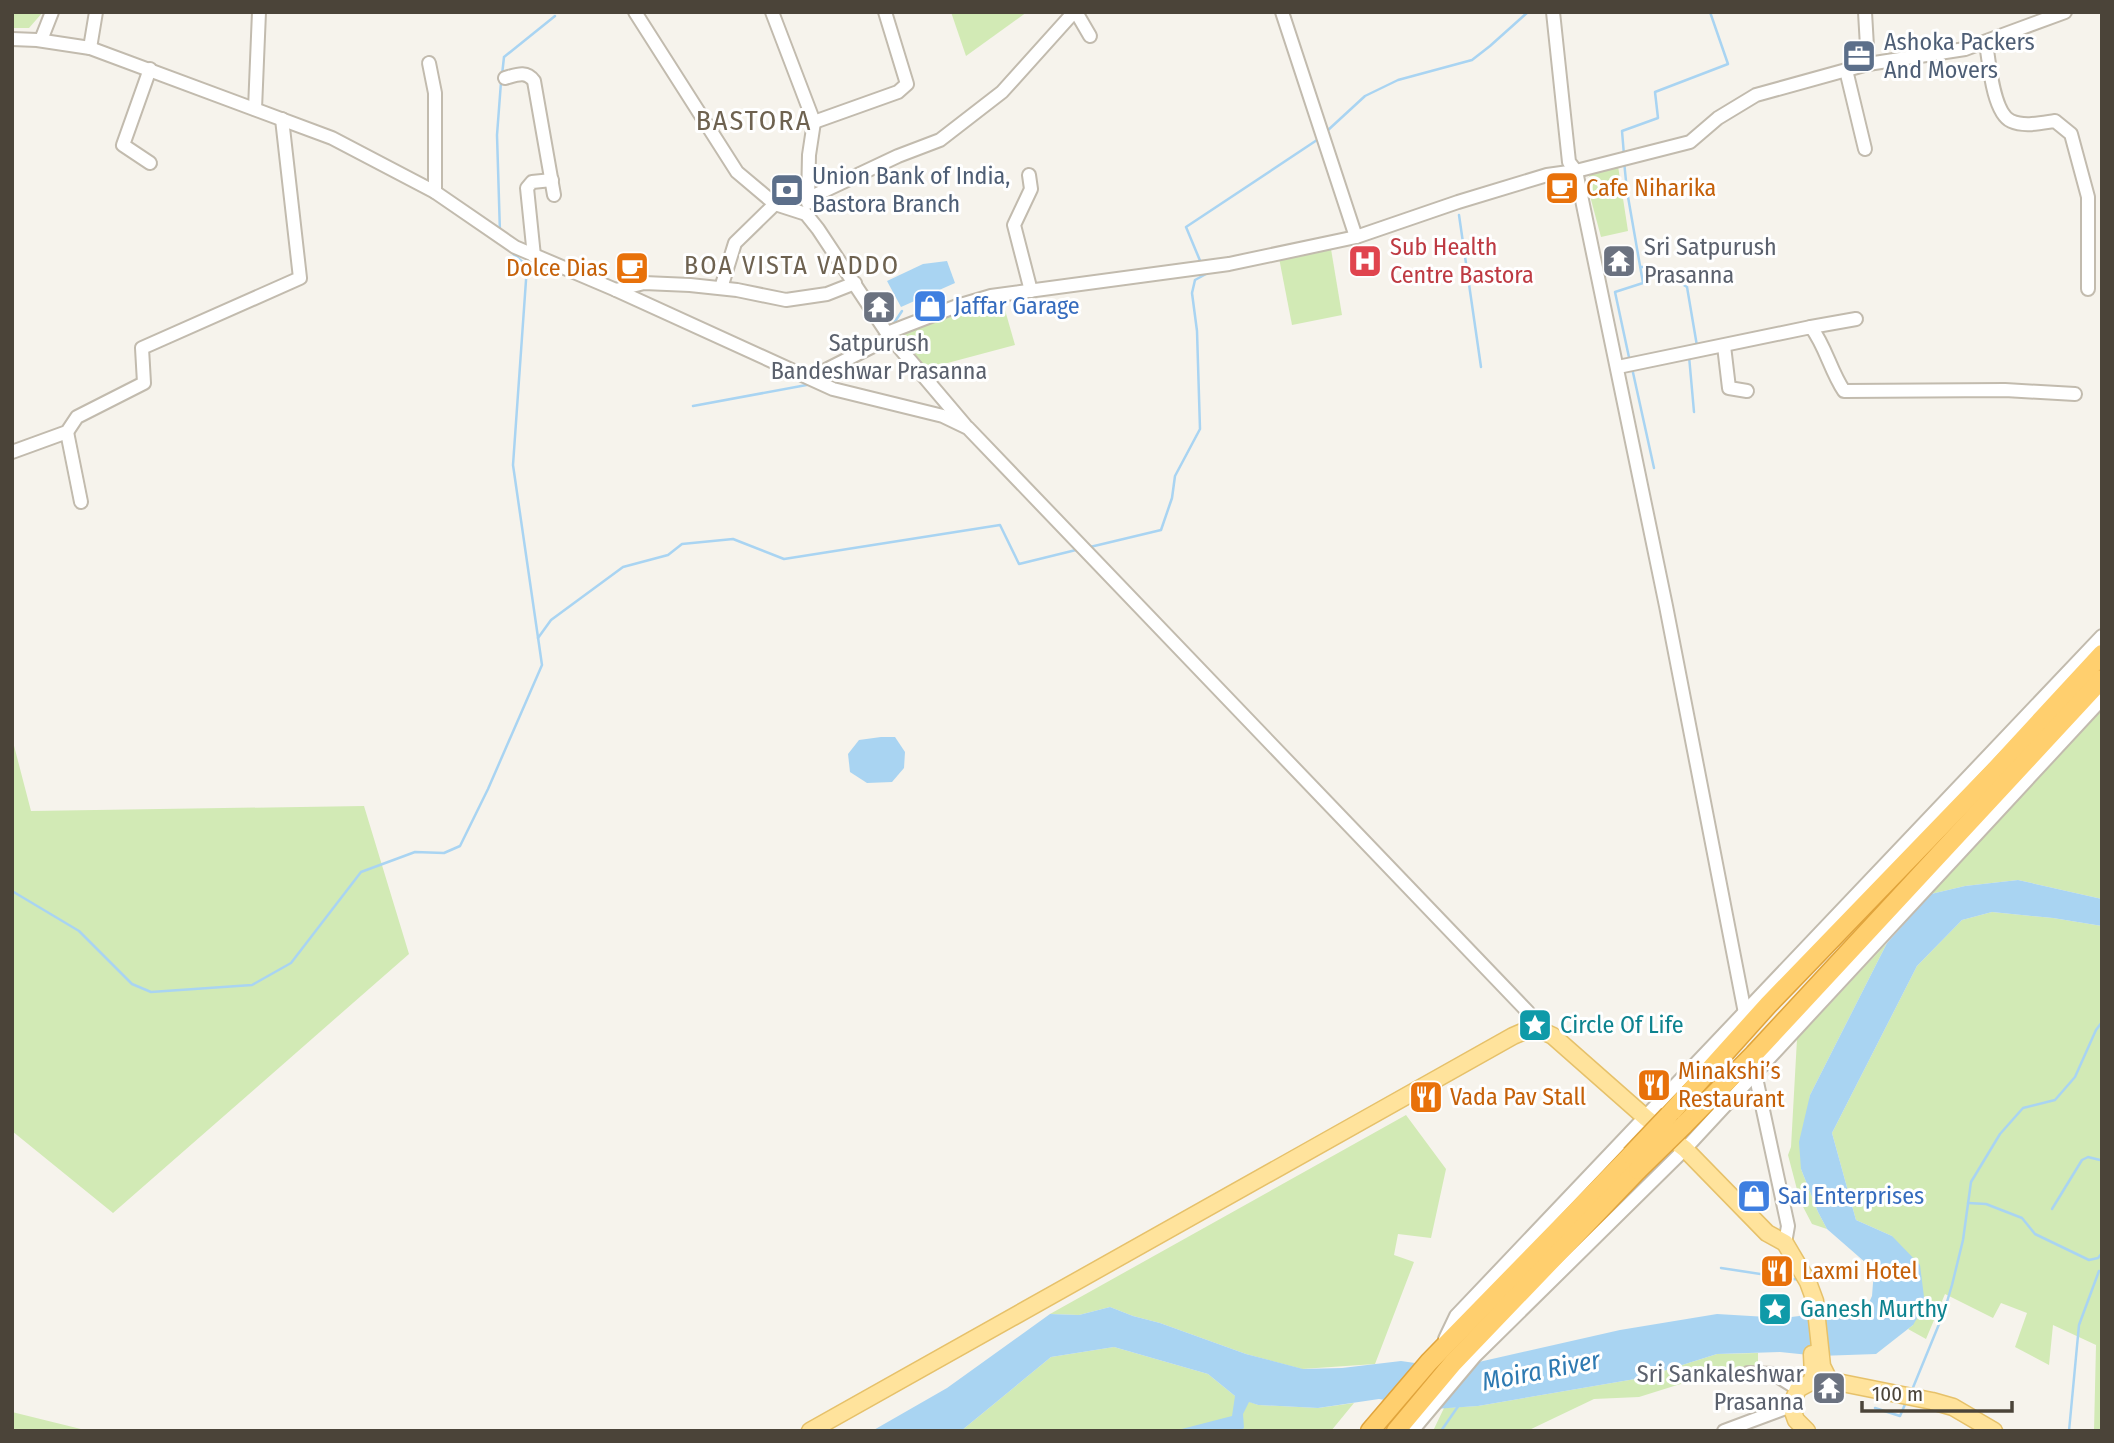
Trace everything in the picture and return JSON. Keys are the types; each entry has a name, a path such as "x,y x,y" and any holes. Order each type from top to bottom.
{"highway":[{"path":"1677,1120 1768,1005 1995,770 2102,654"},
{"path":"1370,1431 1677,1120 1754,1054 2102,679"},
{"path":"1396,1431 1441,1359"}],"main road":[{"path":"810,1431 1513,1036 1534,1027 1553,1036 1685,1149 1767,1233 1785,1243 1801,1269 1811,1302 1811,1376 1791,1406 1796,1420 1807,1431"},
{"path":"1811,1376 1954,1407 1994,1431"}],"street":[{"path":"41,40 52,12"},
{"path":"90,48 96,12"},
{"path":"255,109 259,12"},
{"path":"635,12 737,172 775,205 806,214 890,334 968,428 1528,1012 1534,1027"},
{"path":"772,12 814,122 809,155 809,198 806,214"},
{"path":"814,122 898,92 907,84 885,12"},
{"path":"809,198 898,156 940,140 1002,92 1075,12 1090,36"},
{"path":"1282,12 1356,237"},
{"path":"1553,12 1569,162 1576,171 1618,368 1745,1013"},
{"path":"1865,12 1868,64"},
{"path":"815,381 890,334 957,306 991,296 1204,267 1356,237 1547,175 1576,171 1690,142 1718,118 1756,95 1868,64 1965,49 2065,12"},
{"path":"12,39 41,40 90,48 332,138 435,192 515,247 534,256 833,389 943,416 968,428"},
{"path":"1986,43 1998,108 2009,121 2025,125 2056,121 2071,134 2088,197 2088,289"},
{"path":"429,63 435,93 435,192"},
{"path":"149,69 123,145 149,163"},
{"path":"1846,70 1865,149"},
{"path":"505,78 523,74 530,75 534,81 554,195"},
{"path":"12,452 67,432 77,417 144,383 142,348 300,278 282,119"},
{"path":"1029,175 1031,188 1014,225 1031,291"},
{"path":"534,256 527,188 532,182 552,180"},
{"path":"721,288 735,243 775,205"},
{"path":"615,290 644,283 721,288 786,300 827,294 855,283"},
{"path":"1618,368 1856,319"},
{"path":"1811,327 1820,338 1833,375 1844,391 2005,390 2075,394"},
{"path":"1724,346 1729,388 1747,391"},
{"path":"67,432 81,502"},
{"path":"1441,1359 1456,1316 2102,636"},
{"path":"1412,1431 1475,1356 1685,1149 2102,699"},
{"path":"1755,1073 1788,1226 1785,1243"},
{"path":"1748,1373 1811,1376"},
{"path":"1724,1431 1791,1406"}],"green space":[{"path":"12,12 43,12 29,28 12,28"},
{"path":"951,12 1027,12 966,56"},
{"path":"1618,166 1628,231 1601,237 1586,181 1592,173"},
{"path":"1331,249 1342,315 1292,325 1279,258"},
{"path":"1003,303 1015,345 925,369 902,333 961,310"},
{"path":"2102,710 2102,899 2018,880 1965,886 1931,894"},
{"path":"12,738 31,811 364,806 409,954 113,1213 12,1131"},
{"path":"1992,912 2102,926 2102,1431 2094,1431 2096,1345 2053,1325 2049,1365 2015,1347 2027,1313 2001,1303 1993,1318 1945,1294 1926,1339 1908,1329 1913,1325 1892,1236 1856,1220 1832,1133 1917,966 1962,920"},
{"path":"1887,943 1810,1095 1801,1169 1827,1229 1812,1224 1800,1201 1788,1155 1791,1147 1797,1039"},
{"path":"1406,1115 1446,1169 1431,1238 1398,1234 1394,1255 1414,1262 1375,1364 1302,1369 1246,1354 1110,1307 1079,1315 1050,1314"},
{"path":"1114,1347 1208,1374 1235,1396 1258,1405 1318,1408 1354,1403 1331,1431 961,1431 1051,1357"},
{"path":"1758,1353 1758,1365 1690,1381 1639,1397 1594,1399 1527,1431 1433,1431 1444,1408 1478,1406 1641,1378 1717,1354"},
{"path":"12,1412 89,1431 12,1431"}],"water":[{"path":"947,261 955,283 901,307 887,281 923,264"},
{"path":"895,737 905,752 904,768 892,782 867,783 850,772 848,754 859,740"},
{"name":"Moira River","path":"2018,880 2102,899 2102,926 1992,912 1962,920 1917,966 1832,1133 1856,1220 1892,1236 1920,1265 1925,1305 1913,1325 1876,1354 1717,1354 1641,1378 1478,1406 1434,1409 1379,1399 1318,1408 1258,1405 1249,1402 1243,1414 1244,1428 1240,1431 1174,1431 1232,1416 1235,1396 1208,1374 1114,1347 1051,1357 961,1431 872,1431 947,1388 1050,1314 1079,1315 1110,1307 1246,1354 1303,1369 1342,1368 1401,1361 1436,1366 1470,1364 1620,1330 1717,1314 1784,1318 1867,1307 1872,1296 1874,1270 1827,1229 1801,1169 1799,1142 1810,1095 1887,943 1931,894 1965,886"}],"waterway":[{"path":"1327,131 1365,96 1398,80 1472,60 1528,12"},
{"path":"1624,155 1622,131 1658,118 1655,92 1728,64 1710,12"},
{"path":"502,75 504,57 555,16"},
{"path":"500,233 497,135 501,82"},
{"path":"1201,263 1186,227 1320,138"},
{"path":"1624,161 1643,283 1615,292 1630,362"},
{"path":"1459,215 1481,367"},
{"path":"12,891 79,931 132,984 151,992 252,985 291,963 361,872 415,852 444,853 460,846 542,665 513,465 527,266 501,243"},
{"path":"1641,267 1654,267 1687,287 1697,346"},
{"path":"1090,547 1161,530 1172,498 1175,476 1200,429 1197,331 1192,293 1195,280 1206,274 1205,272"},
{"path":"892,326 902,311"},
{"path":"821,380 887,346 888,342"},
{"path":"1689,356 1694,412"},
{"path":"1632,368 1654,468"},
{"path":"693,406 812,384"},
{"path":"538,638 551,620 623,567 668,555 682,544 733,539 784,559 1000,525 1019,564 1080,549"},
{"path":"1912,1390 1944,1312 1952,1285 1963,1240 1971,1182 2000,1134 2023,1108 2055,1100 2075,1077 2102,1022"},
{"path":"2052,1209 2082,1160 2088,1157 2102,1159"},
{"path":"1968,1203 1986,1204 2022,1218 2035,1234 2089,1260 2098,1258 2102,1253"},
{"path":"1721,1268 1800,1280"},
{"path":"2069,1431 2079,1325 2099,1271"},
{"path":"1813,1277 1827,1273"},
{"path":"1875,1408 1900,1416 1906,1402"},
{"path":"1441,1431 1459,1405"}],"place":[{"name":"Ashoka Packers And Movers","path":"1859,56"},
{"name":"Cafe Niharika","path":"1562,188"},
{"name":"Union Bank of India, Bastora Branch","path":"787,190"},
{"name":"Sub Health Centre Bastora","path":"1365,261"},
{"name":"Sri Satpurush Prasanna","path":"1619,261"},
{"name":"Dolce Dias","path":"632,268"},
{"name":"Jaffar Garage","path":"930,306"},
{"name":"Satpurush Bandeshwar Prasanna","path":"879,307"},
{"name":"Circle Of Life","path":"1535,1025"},
{"name":"Minakshi’s Restaurant","path":"1654,1085"},
{"name":"Vada Pav Stall","path":"1426,1097"},
{"name":"Sai Enterprises","path":"1754,1196"},
{"name":"Laxmi Hotel","path":"1777,1271"},
{"name":"Ganesh Murthy","path":"1775,1309"},
{"name":"Sri Sankaleshwar Prasanna","path":"1829,1388"}],"district":[{"name":"BASTORA","path":"754,120"},
{"name":"BOA VISTA VADDO","path":"792,265"}]}
